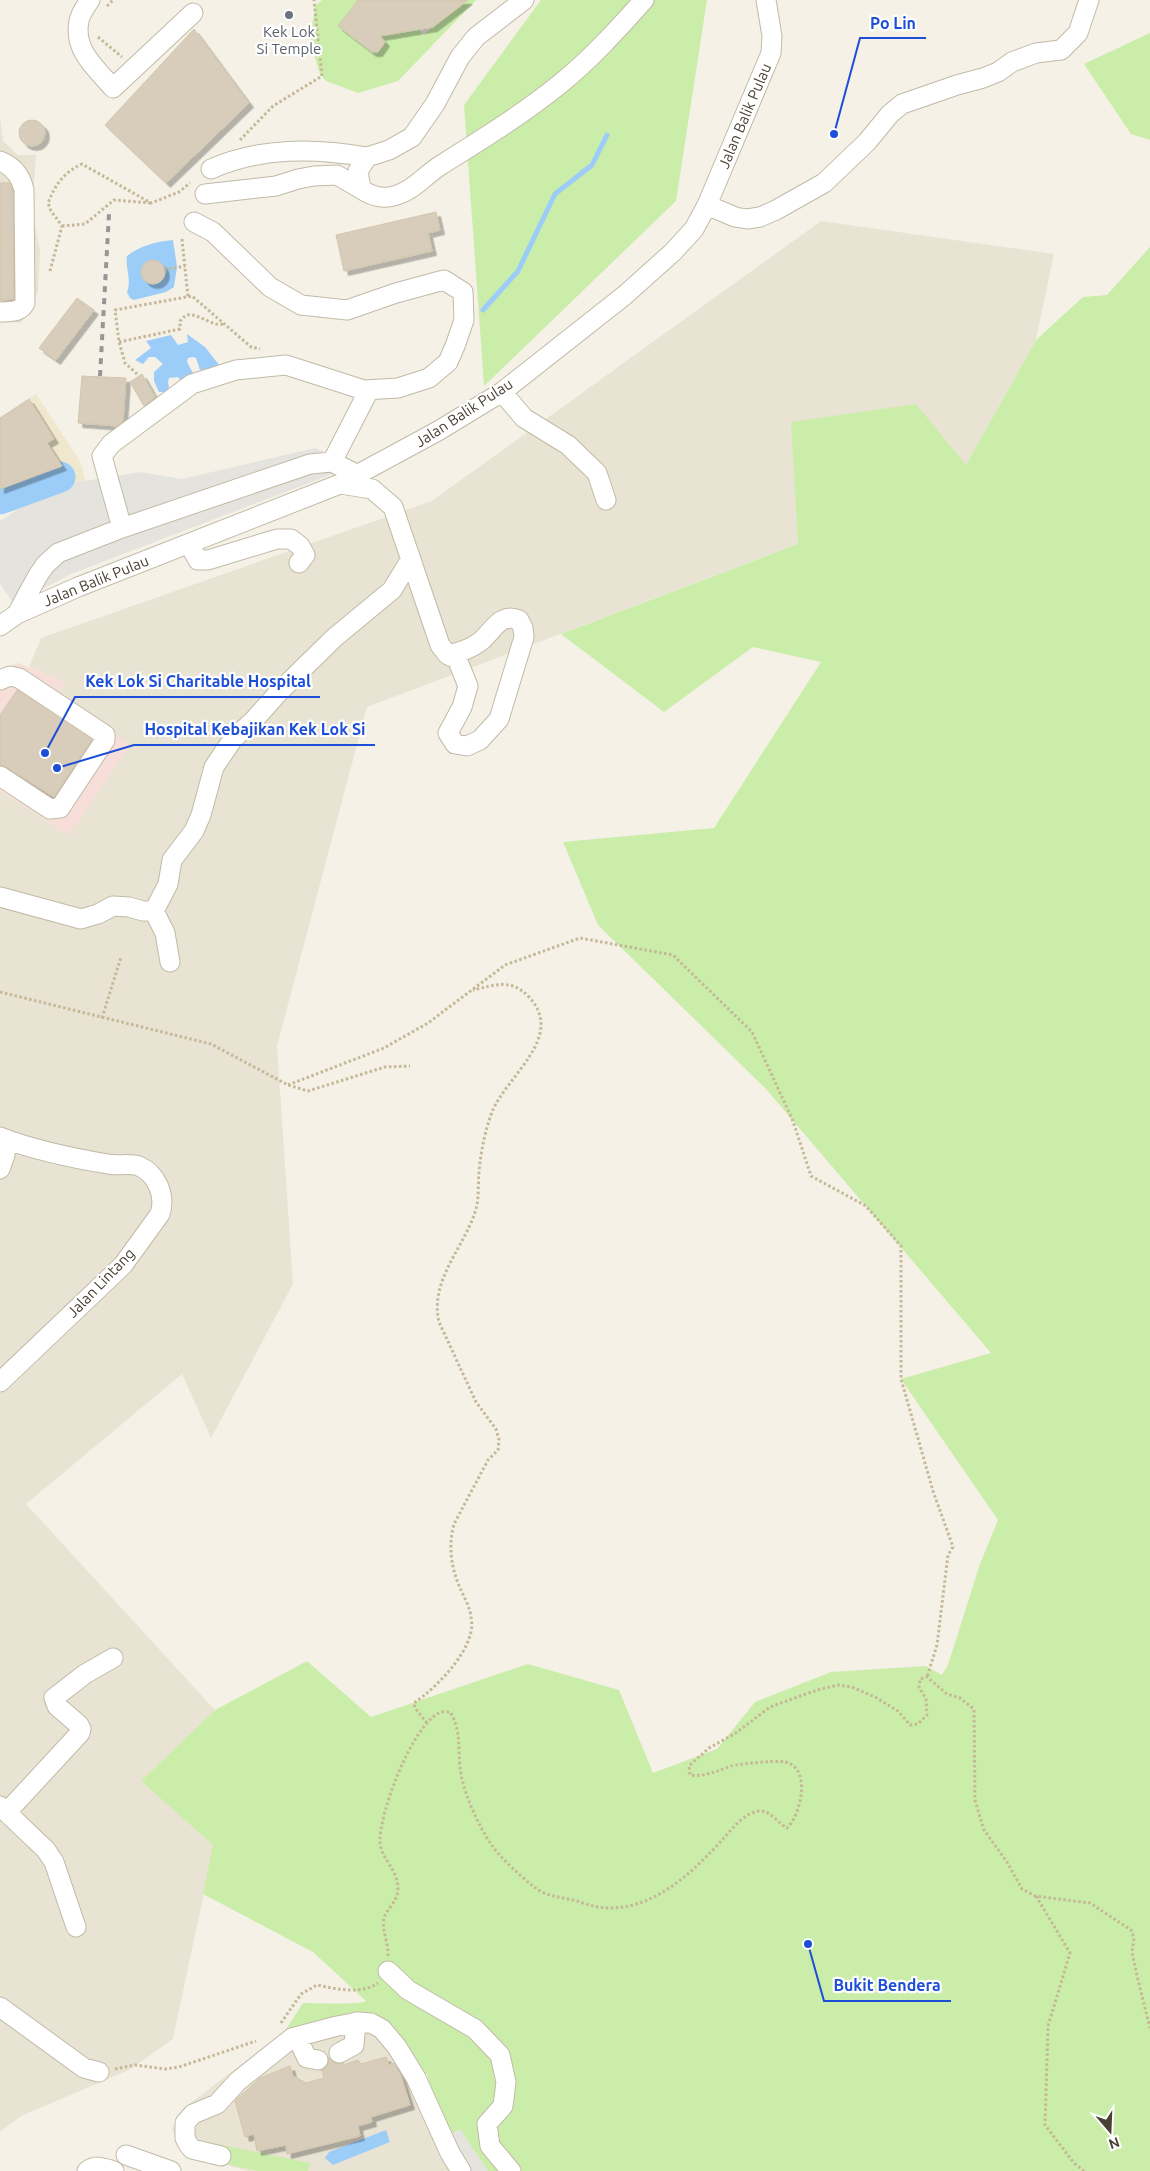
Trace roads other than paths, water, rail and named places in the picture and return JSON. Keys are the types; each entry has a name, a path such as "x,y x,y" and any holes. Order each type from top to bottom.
{"street":[{"path":"211,169 229,161 245,157 287,150 322,150 367,157 389,150 412,137 434,104 460,57 476,37 524,0"},
{"path":"205,194 276,186 314,176 337,176 369,195 379,197 395,196 409,190 436,168 499,128 561,84 603,45 644,0"},
{"name":"Jalan Balik Pulau","path":"0,626 18,614 78,587 340,484 358,475 438,431 502,392 625,295 673,252 694,229 707,205 771,53 772,36 766,0"},
{"path":"707,205 735,217 748,219 760,217 776,210 824,183 867,142 890,114 902,104 998,72 1012,62 1036,53 1061,50 1078,33 1089,0"},
{"path":"98,4 79,19 78,35 82,52 113,88 193,14"},
{"path":"361,189 358,171 367,157"},
{"path":"0,161 11,166 22,182 24,190 25,294 25,303 22,309 0,312"},
{"path":"122,528 102,456 111,444 192,384 236,370 286,365 364,390 398,388 429,378 448,362 464,320 462,292 444,280 396,293 347,310 301,305 270,287 213,232 194,222"},
{"path":"332,462 369,390"},
{"path":"502,392 524,418 568,445 597,473 606,500"},
{"path":"18,614 37,577 45,565 58,553 122,528 310,464 332,462 358,475"},
{"path":"340,484 372,489 393,507 440,645 448,655 457,659 468,686 462,707 448,733 455,744 467,746 480,740 498,719 524,637 523,628 519,620 506,618 499,622 481,641 465,650 448,655"},
{"path":"189,544 198,560 208,560 277,539 291,539 300,546 305,555 299,563"},
{"path":"154,911 168,884 172,860 194,831 202,814 214,767 233,739 334,638 392,590 411,559"},
{"path":"0,680 10,676 19,678 105,735 105,740 60,808 50,809 0,776"},
{"path":"0,898 81,919 98,914 113,906 154,911"},
{"path":"154,911 165,934 170,962"},
{"path":"0,1168 5,1155 3,1138"},
{"name":"Jalan Lintang","path":"0,1382 123,1264 160,1214 163,1206 154,1177 138,1166 110,1164 39,1149 3,1138"},
{"path":"76,1927 54,1862 46,1850 4,1809 80,1733 79,1725 55,1704 54,1698 85,1674 113,1658"},
{"path":"388,1971 408,1990 475,2029 500,2056 506,2082 503,2106 487,2124 490,2146 511,2171"},
{"path":"0,2007 84,2068 99,2072"},
{"path":"340,2053 354,2045 356,2022"},
{"path":"220,2156 192,2149 185,2138 185,2123 193,2114 217,2104 238,2081 282,2045 296,2037 356,2022 371,2022 382,2029 397,2047 416,2078 450,2153 461,2171"},
{"path":"296,2037 307,2058 318,2060"},
{"path":"126,2155 171,2171"},
{"path":"87,2171 99,2166 114,2171"}],"water":[{"path":"173,240 177,267 174,287 166,292 134,300 130,298 127,292 129,283 127,256 148,245"},
{"path":"187,334 205,347 220,366 200,370 196,358 188,358 187,362 193,373 180,380 178,377 169,378 169,387 166,392 159,392 154,381 154,372 163,364 155,357 149,357 143,364 135,360 151,348 146,341 171,335 178,345 188,342"},
{"path":"386,2130 390,2142 333,2165 325,2158 329,2152"}],"waterway":[{"path":"483,310 518,271 555,194 592,165 607,135"},
{"path":"0,499 60,477"}],"railway":[{"path":"100,376 109,214"}],"place":[{"name":"Kek Lok Si Temple","path":"289,15"},
{"name":"Po Lin","path":"834,134"},
{"name":"Kek Lok Si Charitable Hospital","path":"45,753"},
{"name":"Hospital Kebajikan Kek Lok Si","path":"57,768"},
{"name":"Bukit Bendera","path":"808,1944"}]}
